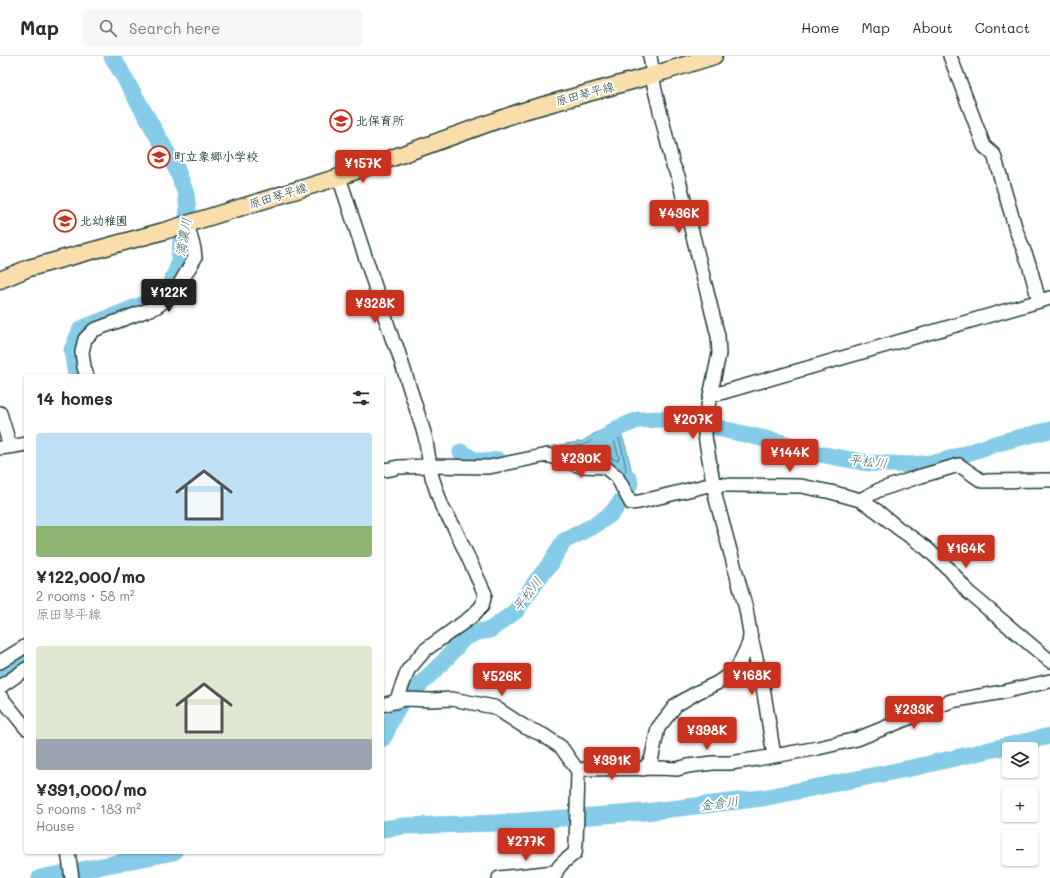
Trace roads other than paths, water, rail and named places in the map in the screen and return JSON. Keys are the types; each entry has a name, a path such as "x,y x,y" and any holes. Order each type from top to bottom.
{"main road":[{"name":"原田琴平線","path":"0,280 29,268 187,223 339,177 523,111 653,75 714,56"}],"street":[{"path":"650,56 657,101 673,165 678,176 718,336 719,354 706,416 705,436 716,499 746,609 750,633 763,687 774,756"},
{"path":"710,396 1045,299 1016,230 994,155 984,146 950,56"},
{"path":"339,177 425,436 432,477 442,507 454,527 485,594 482,606 472,617 425,650 408,670 396,702"},
{"path":"86,374 82,352 85,339 94,330 156,307 166,300 179,285 195,258 187,223"},
{"path":"0,413 5,447 24,444"},
{"path":"384,470 398,467 430,466 489,467 547,455 580,466 605,468 617,478 631,503 713,484 801,486 860,500 925,547 950,570 968,592 1050,661"},
{"path":"860,500 879,490 959,465 982,481 1050,480"},
{"path":"643,769 651,760 658,728 676,705 717,683 737,670 749,643 750,633"},
{"path":"0,662 24,647"},
{"path":"0,687 24,669"},
{"path":"578,771 585,769 677,769 688,766 713,763 730,763 757,759 818,748 857,739 951,701 1003,692 1050,681"},
{"path":"0,696 24,726"},
{"path":"384,705 405,699 452,699 494,707 525,727 543,735 561,747 578,771 575,853 559,866 555,875 499,878"},
{"path":"68,854 72,878"}],"water":[{"path":"616,423 629,458 634,495 594,465 548,450 549,447 583,441"}],"waterway":[{"name":"満濃川","path":"76,374 72,350 81,329 152,301 169,287 178,267 181,242 188,212 186,194 177,170 112,56"},
{"name":"平松川","path":"600,442 616,429 638,420 696,420 722,429 779,442 819,454 868,463 912,465 940,462 998,443 1050,430"},
{"name":"平松川","path":"461,452 478,461 487,462 498,460"},
{"name":"平松川","path":"384,736 400,704 445,660 464,638 478,632 490,630 516,611 537,580 552,562 564,541 595,525 611,514 625,496 630,483 629,479"},
{"name":"満濃川","path":"0,673 24,658"},
{"name":"金倉川","path":"384,829 404,826 496,823 645,812 763,798 916,767 1050,736"},
{"name":"金倉川","path":"40,878 164,854"}],"place":[{"name":"北保育所","path":"341,121"},
{"name":"町立象郷小学校","path":"159,157"},
{"name":"北幼稚園","path":"65,221"}]}
